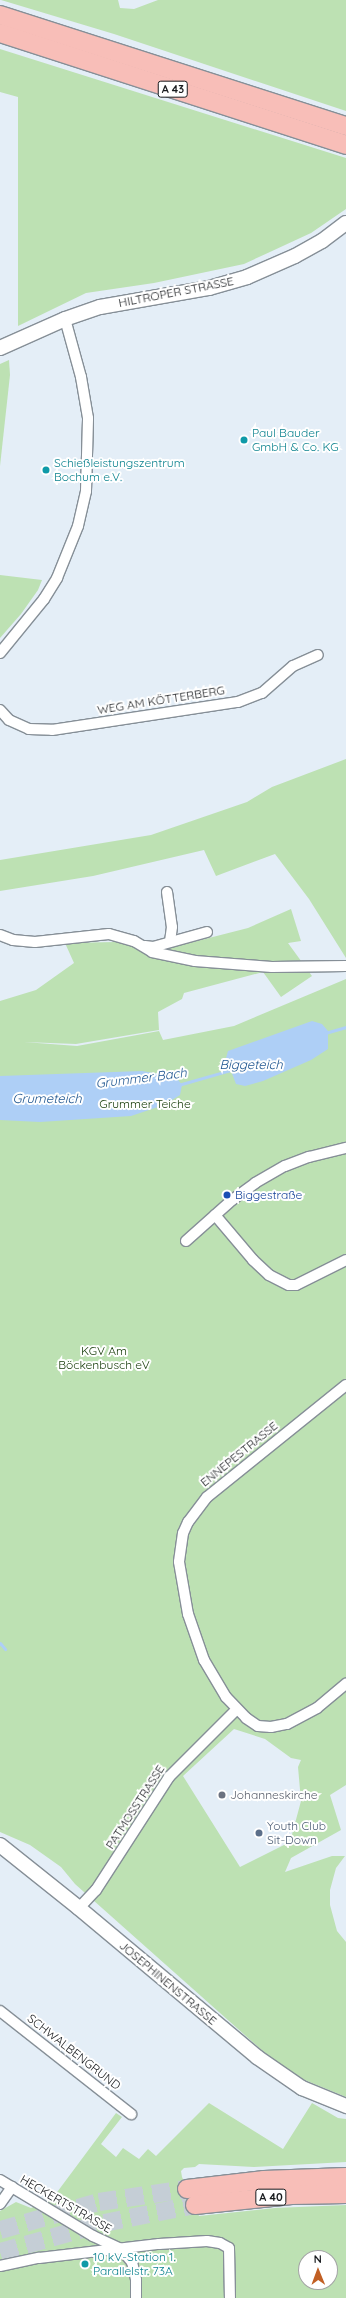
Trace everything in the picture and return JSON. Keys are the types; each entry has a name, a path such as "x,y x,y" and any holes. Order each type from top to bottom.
{"highway":[{"name":"A 43","path":"0,15 346,126"},
{"name":"A 43","path":"0,34 346,144"},
{"name":"A 40","path":"187,2189 271,2180 346,2177"},
{"name":"A 40","path":"195,2204 291,2195 346,2194"}],"street":[{"name":"HILTROPER STRASSE","path":"0,348 65,319 114,303 209,288 247,277 295,256 322,241 346,224"},
{"path":"0,652 44,599 57,578 78,526 86,491 88,418 81,377 65,319"},
{"name":"WEG AM KÖTTERBERG","path":"0,710 9,720 29,729 52,730 238,702 262,693 293,666 318,655"},
{"path":"167,892 172,927 170,942"},
{"path":"144,946 153,947 207,932"},
{"path":"0,935 13,940 35,942 109,934 126,938 157,953 217,964 272,967 346,966"},
{"path":"186,1241 215,1215 255,1183 285,1166 320,1154 346,1148"},
{"path":"215,1215 253,1260 269,1275 284,1283 296,1285 346,1260"},
{"name":"ENNEPESTRASSE","path":"346,1385 207,1497 188,1522 180,1545 180,1572 196,1642 214,1679 236,1710 258,1726 271,1727 286,1724 317,1708 346,1684"},
{"name":"PATMOSSTRASSE","path":"79,1908 96,1890 169,1777 236,1710"},
{"name":"JOSEPHINENSTRASSE","path":"0,1845 79,1908 257,2057 302,2088 346,2106"},
{"name":"SCHWALBENGRUND","path":"0,2011 131,2114"},
{"name":"HECKERTSTRASSE","path":"0,2180 93,2236 121,2249"},
{"path":"0,2204 12,2187"},
{"path":"0,2266 39,2258 176,2242 220,2243 229,2248 230,2298"},
{"path":"121,2249 132,2262 136,2280 136,2298"}],"green space":[{"path":"1,0 118,0 120,8 134,9 158,0 346,0 346,111 114,34"},
{"path":"0,49 346,158 346,209 311,233 244,264 154,283 86,293 18,326 18,97 0,92"},
{"path":"9,360 10,375 0,466 0,364"},
{"path":"0,575 42,580 38,590 21,614 0,638"},
{"path":"346,759 346,958 309,899 275,854 216,876 204,850 93,876 0,891 0,860 151,835 247,802 272,787"},
{"path":"291,909 301,941 288,943 312,976 281,997 263,972 184,993 182,999 158,1012 159,1030 76,1044 24,1042 77,1046 159,1031 163,1040 234,1026 346,979 346,1785 330,1795 341,1830 291,1858 285,1872 332,1856 345,1856 336,1868 330,1890 330,1905 337,1931 346,1942 346,2097 302,2079 265,2053 75,1884 61,1867 30,1845 0,1832 0,1001 36,990 74,963 65,943 116,942 158,951 248,928","holes":["234,1729 265,1739 291,1758 301,1760 298,1767 301,1801 290,1842 240,1867 183,1776"]},
{"path":"209,2103 283,2149 312,2103 338,2118 346,2119 346,2162 254,2167 199,2164 195,2167 184,2168 181,2171 182,2177 199,2216 275,2208 346,2205 346,2298 0,2298 0,2269 11,2266 115,2255 137,2242 0,2263 0,2211 16,2202 31,2208 52,2199 116,2113 122,2117 101,2144 116,2157 123,2148 139,2159 148,2149 156,2156"}],"water":[{"name":"Biggeteich","path":"312,1021 322,1024 328,1031 328,1049 311,1060 263,1081 245,1086 236,1084 226,1058 228,1051"},
{"name":"Grumeteich","path":"142,1071 176,1077 182,1085 180,1095 164,1105 131,1116 40,1122 0,1120 0,1076"}],"waterway":[{"name":"Grummer Bach","path":"325,1033 346,1027"},
{"name":"Grummer Bach","path":"178,1085 234,1069"},
{"path":"0,1643 5,1649"}],"tunnel":[{"path":"0,2230 99,2202 187,2189"},
{"path":"0,2252 104,2223 195,2205"}],"place":[{"name":"Paul Bauder GmbH & Co. KG","path":"244,440"},
{"name":"Schießleistungszentrum Bochum e.V.","path":"46,470"},
{"name":"Biggestraße","path":"227,1195"},
{"name":"Johanneskirche","path":"222,1795"},
{"name":"Youth Club Sit-Down","path":"259,1833"},
{"name":"10 kV-Station 1. Parallelstr. 73A","path":"85,2264"}],"park label":[{"name":"Grummer Teiche","path":"145,1104"},
{"name":"KGV Am Böckenbusch eV","path":"104,1358"}]}
